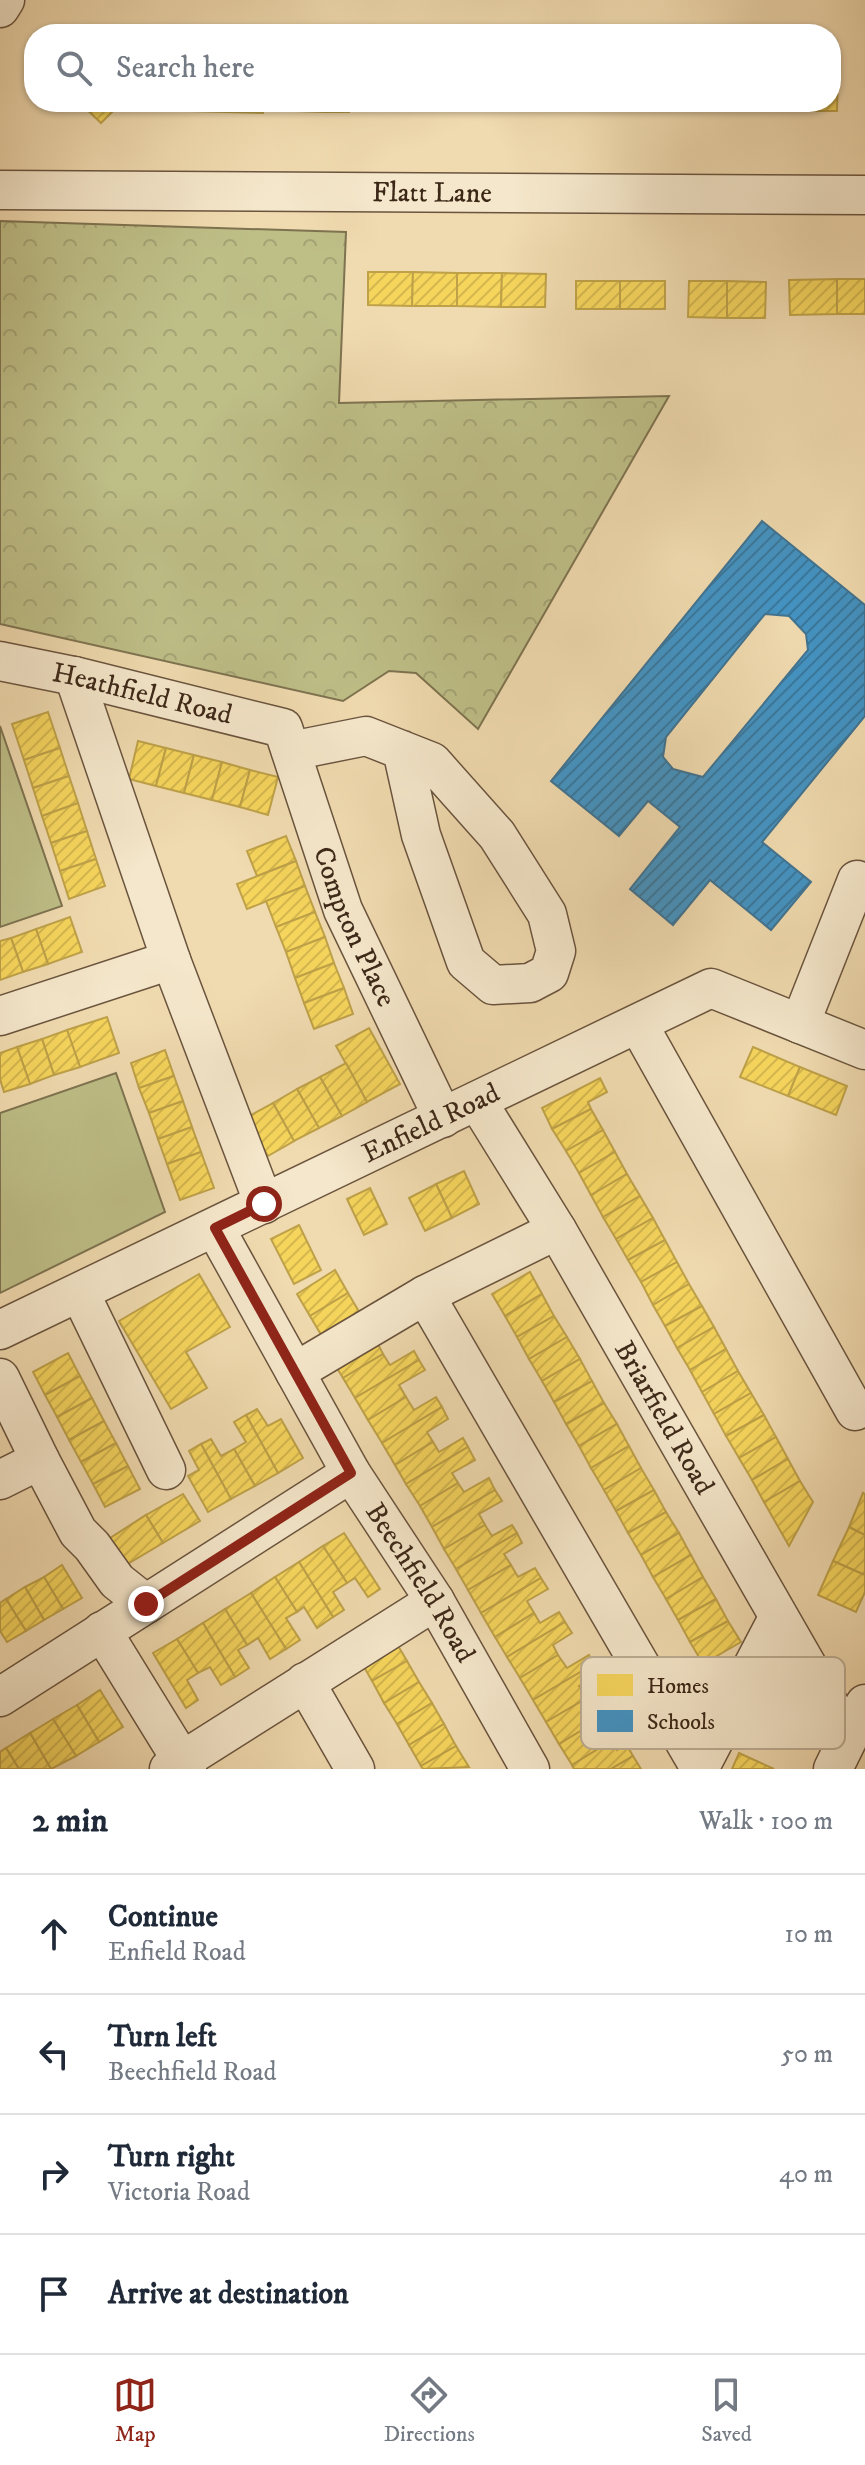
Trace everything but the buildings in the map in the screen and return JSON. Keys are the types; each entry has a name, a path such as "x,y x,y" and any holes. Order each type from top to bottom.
{"street":[{"path":"0,8 5,0"},
{"name":"Flatt Lane","path":"0,190 865,195"},
{"name":"Heathfield Road","path":"0,661 74,676 287,740"},
{"path":"74,676 171,960 264,1204"},
{"path":"287,740 366,736 402,750 432,762 497,835 547,914 556,951 549,973 530,983 493,985 466,962 421,835 402,750"},
{"name":"Compton Place","path":"287,740 343,910 443,1118"},
{"path":"800,1024 857,880 865,883"},
{"path":"0,1016 171,960"},
{"name":"Enfield Road","path":"0,1330 711,988 865,1050"},
{"path":"638,1024 855,1411"},
{"name":"Briarfield Road","path":"477,1101 557,1230 798,1657"},
{"name":"Beechfield Road","path":"215,1228 351,1473 435,1601 530,1769"},
{"path":"295,1372 425,1295 557,1230"},
{"path":"80,1293 166,1470"},
{"path":"425,1295 635,1657"},
{"path":"0,1378 78,1532 117,1581 146,1604"},
{"path":"0,1480 40,1460"},
{"path":"0,1697 351,1473"},
{"path":"102,1631 179,1766 435,1601"},
{"path":"758,1657 778,1618"},
{"path":"305,1682 355,1769"},
{"path":"689,1749 700,1768"},
{"path":"700,1768 710,1749"}],"green space":[{"path":"0,221 346,232 339,403 669,396 478,729 416,673 389,671 343,701 0,624"},
{"path":"0,726 62,906 0,927"},
{"path":"116,1073 165,1212 0,1293 0,1113"}],"route":[{"path":"146,1604 351,1473 215,1228 264,1204"}]}
